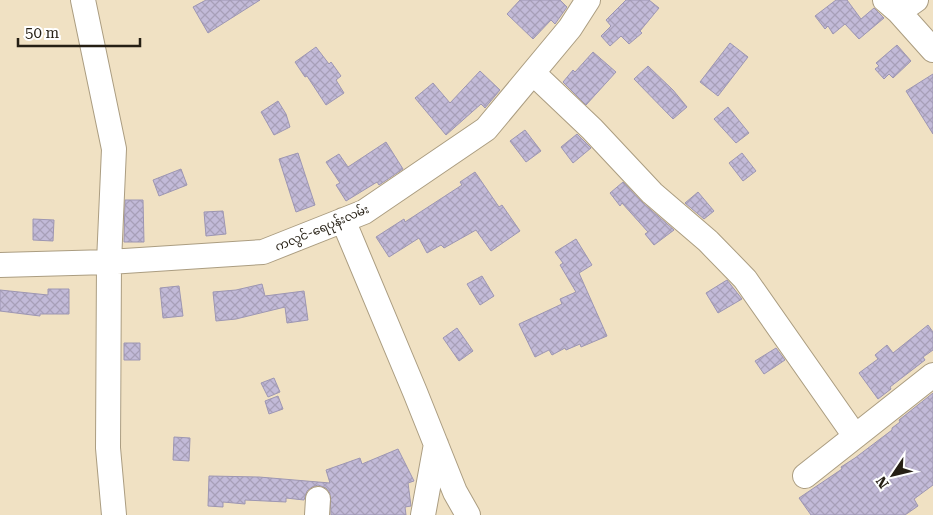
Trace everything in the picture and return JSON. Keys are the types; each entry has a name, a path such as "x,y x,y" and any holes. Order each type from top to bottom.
{"street":[{"path":"83,0 114,149 109,262 108,448 114,515"},
{"name":"ကလွင်-ရေပုန်းလမ်း","path":"0,265 109,262 263,252 364,212 486,129 570,28 588,0"},
{"path":"900,4 933,50"},
{"path":"533,72 592,129 652,193 708,241 745,279 855,436"},
{"path":"343,220 455,492 468,515"},
{"path":"805,476 933,375"},
{"path":"423,515 436,444"}],"building":[{"path":"206,0 260,0 208,33 193,7"},
{"path":"520,0 560,0 567,7 555,24 551,20 533,39 507,14"},
{"path":"626,0 649,0 659,8 640,31 642,33 629,44 621,36 610,46 601,36 611,26 606,20"},
{"path":"836,0 847,0 861,19 874,8 884,18 859,39 845,24 833,34 828,26 825,29 815,16"},
{"path":"730,43 748,57 718,96 700,82"},
{"path":"897,45 911,61 893,78 889,74 884,79 875,69 879,66 876,63"},
{"path":"316,47 329,64 331,62 341,76 336,80 344,93 326,105 307,76 305,77 295,62"},
{"path":"593,52 616,72 586,105 563,82"},
{"path":"648,66 673,90 687,107 673,119 634,79"},
{"path":"480,71 500,90 485,108 481,104 446,135 415,98 433,83 450,103"},
{"path":"933,74 933,134 906,91"},
{"path":"278,101 286,114 290,127 274,135 261,112"},
{"path":"728,107 749,133 736,143 714,119"},
{"path":"525,130 541,151 526,162 510,141"},
{"path":"577,134 591,148 573,163 561,147"},
{"path":"386,142 403,169 379,185 377,182 346,201 336,185 340,183 326,162 339,154 348,167"},
{"path":"298,153 315,205 296,212 279,159"},
{"path":"742,153 756,171 743,181 729,163"},
{"path":"181,169 187,185 159,196 153,180"},
{"path":"475,172 499,207 502,205 520,231 491,251 476,230 444,248 441,245 427,253 419,238 389,257 376,237 404,219 405,222 462,185 460,182"},
{"path":"623,182 643,203 674,230 654,245 645,234 648,232 622,203 620,206 610,193"},
{"path":"698,192 714,211 704,219 685,203"},
{"path":"125,200 143,200 144,242 124,242"},
{"path":"223,211 226,234 206,236 204,212"},
{"path":"33,219 54,220 53,241 33,240"},
{"path":"576,239 592,265 579,273 607,336 581,347 580,344 566,350 565,348 552,355 549,350 535,357 519,324 562,304 560,299 576,292 560,265 563,263 555,252"},
{"path":"482,276 494,296 480,305 467,284"},
{"path":"727,280 742,299 718,313 706,293"},
{"path":"262,284 265,296 304,291 308,320 287,323 285,307 236,319 216,321 213,292 236,290"},
{"path":"179,286 183,316 163,318 160,288"},
{"path":"48,289 69,289 69,314 40,314 40,316 0,311 0,290 48,295"},
{"path":"928,325 933,332 933,350 923,357 925,360 890,387 891,389 878,399 859,373 878,359 875,355 887,345 893,353"},
{"path":"457,328 473,351 459,361 443,338"},
{"path":"124,343 140,343 140,360 124,360"},
{"path":"776,348 785,360 764,374 755,361"},
{"path":"274,378 280,392 268,397 261,383"},
{"path":"933,393 933,485 914,499 918,506 905,515 811,515 799,498 842,469 841,467 892,430 900,422 899,420"},
{"path":"278,396 283,409 269,414 265,401"},
{"path":"174,437 190,438 189,461 173,460"},
{"path":"398,449 414,481 408,483 411,506 405,507 406,515 331,515 330,493 326,488 318,485 307,491 304,500 286,498 286,502 245,500 245,504 223,502 223,507 208,506 209,476 259,477 330,483 326,470 360,458 362,464"}]}
